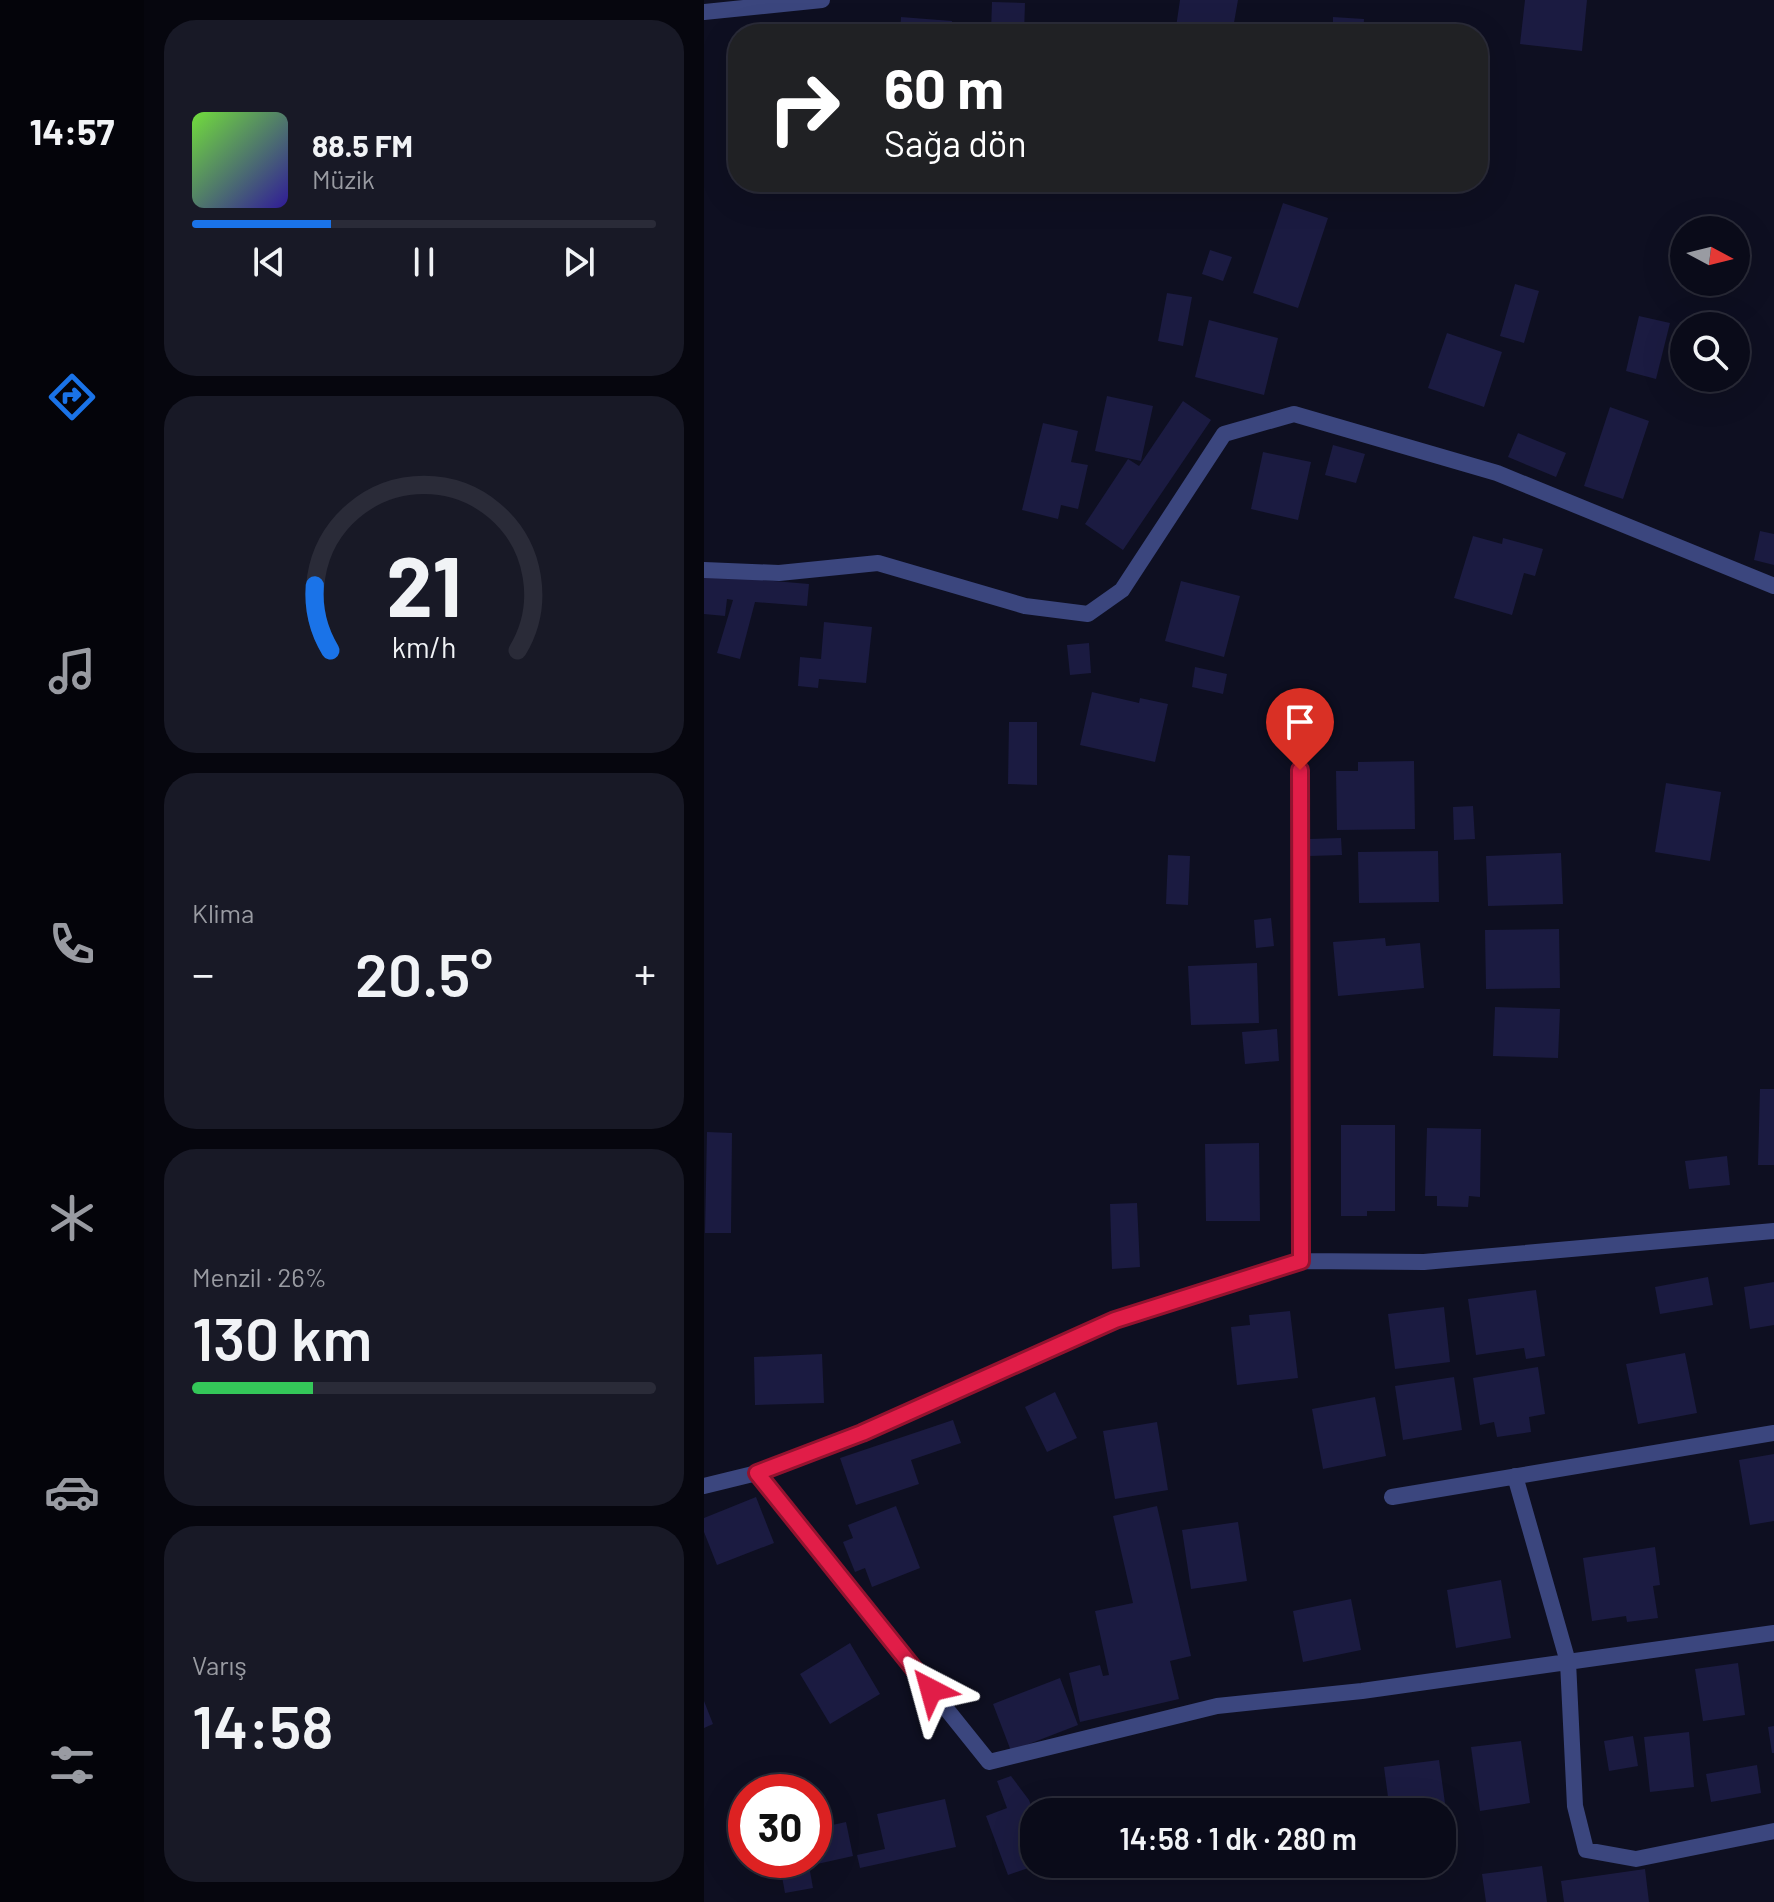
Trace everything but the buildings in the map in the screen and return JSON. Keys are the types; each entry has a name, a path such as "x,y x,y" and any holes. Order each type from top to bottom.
{"street":[{"path":"704,12 822,0"},
{"path":"704,570 779,573 878,563 1025,606 1088,614 1122,590 1224,434 1294,414 1497,473 1774,586"},
{"path":"1300,770 1301,1261"},
{"path":"704,1486 757,1473 862,1433 1115,1320 1301,1261 1424,1262 1774,1231"},
{"path":"1392,1497 1774,1433"},
{"path":"757,1473 989,1762 1217,1706 1362,1691 1774,1633"},
{"path":"1515,1476 1568,1662 1575,1806 1586,1850 1636,1859 1774,1831"}],"route":[{"path":"931,1690 757,1473 862,1433 1115,1320 1301,1261 1300,770"}]}
